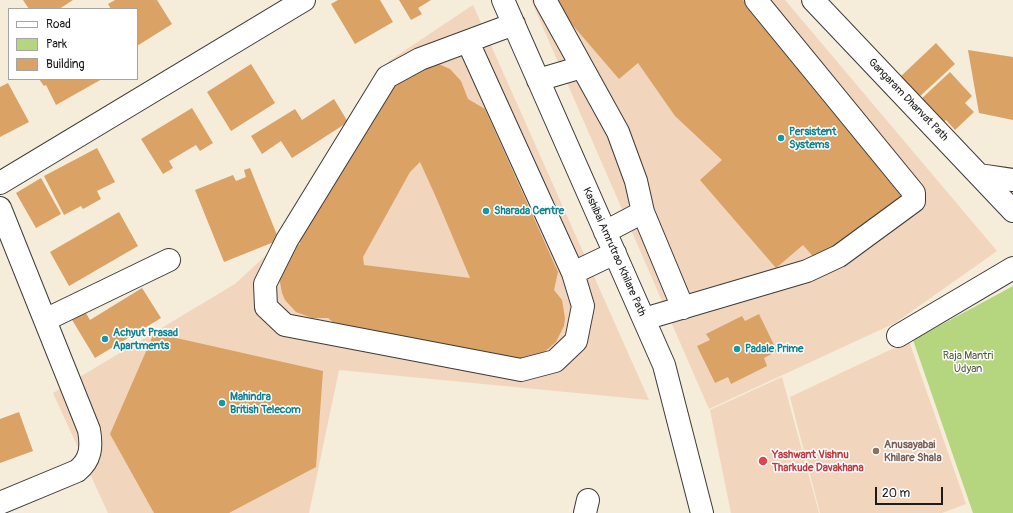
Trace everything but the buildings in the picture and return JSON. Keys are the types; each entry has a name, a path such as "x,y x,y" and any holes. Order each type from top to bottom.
{"street":[{"path":"0,183 304,0"},
{"name":"Kashibai Amrutrao Khilare Path","path":"503,0 664,365 702,513"},
{"path":"545,0 618,132 636,181 643,212 683,308"},
{"path":"644,320 807,271 822,265 838,256 914,201 914,193 756,0"},
{"name":"Gangaram Dhanvat Path","path":"814,0 1013,211"},
{"path":"468,42 573,273 583,306 576,341 555,361 521,370 285,325 266,307 265,284 284,246 387,77 420,59 514,24"},
{"path":"538,80 582,67"},
{"path":"979,175 1013,180"},
{"path":"0,208 89,430 91,444 89,457 84,465 77,471 0,504"},
{"path":"605,232 643,212"},
{"path":"573,273 614,253"},
{"path":"45,320 169,260"},
{"path":"898,336 1013,268"}],"shaded area":[{"path":"531,0 785,0 997,251 895,323 709,409"},
{"path":"473,5 649,400 339,370 309,513 108,513 53,393 235,284 277,245 389,61"},
{"name":"Anusayabai Khilare Shala","path":"909,341 966,504 942,513 820,513 790,397"},
{"name":"Yashwant Vishnu Tharkude Davakhana","path":"782,377 819,513 731,513 710,410"}],"green space":[{"name":"Raja Mantri Udyan","path":"1013,286 1013,513 973,513 913,340"}],"place":[{"name":"Persistent Systems","path":"781,138"},
{"name":"Sharada Centre","path":"486,211"},
{"name":"Achyut Prasad Apartments","path":"105,339"},
{"name":"Padale Prime","path":"737,349"},
{"name":"Mahindra British Telecom","path":"222,403"},
{"name":"Anusayabai Khilare Shala","path":"876,451"},
{"name":"Yashwant Vishnu Tharkude Davakhana","path":"763,461"}]}
